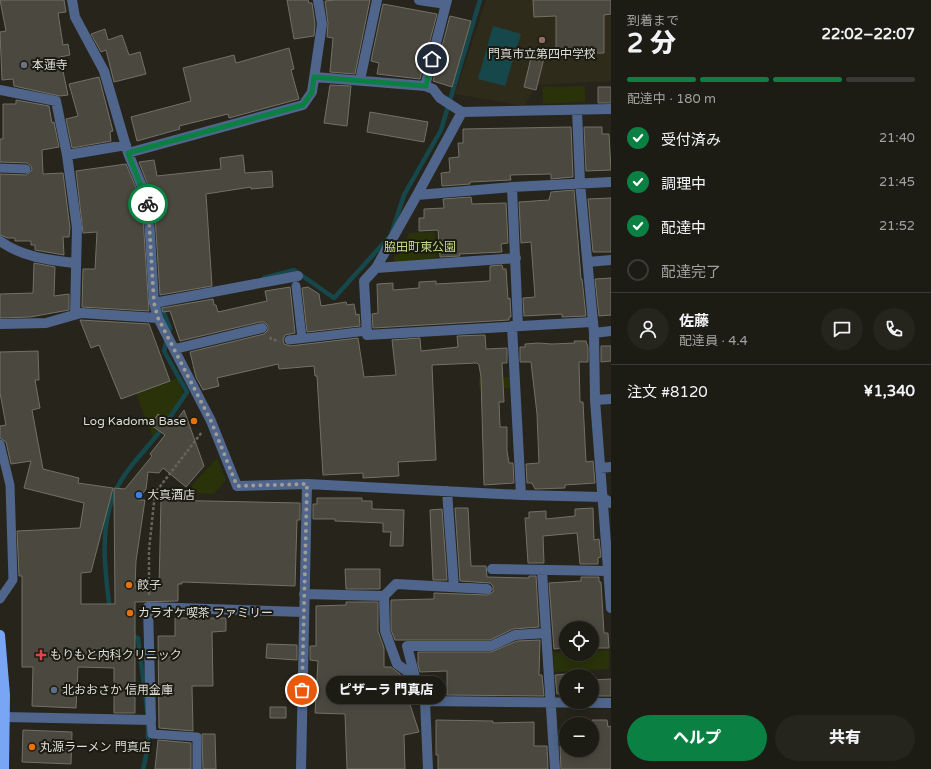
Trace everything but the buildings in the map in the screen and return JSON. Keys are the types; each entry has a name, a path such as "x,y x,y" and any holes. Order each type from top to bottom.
{"main road":[{"path":"0,635 4,717 3,766"}],"street":[{"path":"72,0 75,17 104,71 127,149 148,201 154,303 158,318 211,421 237,486 307,484 521,495 602,497 611,503"},
{"path":"67,155 127,149 303,105 312,92 322,24 318,0"},
{"path":"360,80 377,0"},
{"path":"419,0 447,2 426,86"},
{"path":"314,77 426,86 433,89 440,98 460,111 611,109"},
{"path":"0,90 56,101 67,155 77,228 75,314"},
{"path":"577,110 580,183 594,333 595,400 611,608"},
{"path":"460,111 418,195 376,268 364,281 367,335 592,322"},
{"path":"418,195 512,187 611,182"},
{"path":"512,187 516,258 515,326 521,495"},
{"path":"0,241 22,253 42,259 75,263"},
{"path":"376,268 516,258"},
{"path":"588,262 611,260"},
{"path":"154,303 297,281"},
{"path":"0,324 46,323 81,313 158,318"},
{"path":"175,349 262,328"},
{"path":"594,333 611,332"},
{"path":"595,400 611,399"},
{"path":"600,468 611,468"},
{"path":"301,769 307,484"},
{"path":"447,491 454,587"},
{"path":"492,569 607,571"},
{"path":"542,571 555,769"},
{"path":"304,594 384,596 396,584 488,589"},
{"path":"384,596 385,631 397,664 415,677"},
{"path":"4,717 151,720 148,607 304,612"},
{"path":"428,769 425,700 415,677 407,646 491,646 515,635 546,633"},
{"path":"425,700 611,703"}],"lane":[{"path":"0,168 26,169"},
{"path":"297,281 302,338"},
{"path":"289,340 367,331"},
{"path":"0,444 10,485 13,580 0,599"},
{"path":"151,720 152,734 197,737 198,769"}],"path":[{"path":"262,328 268,330 271,339 276,342 289,340"},
{"path":"148,607 149,550 155,493 211,421"}],"shaded area":[{"name":"門真市立第四中学校","path":"486,0 611,0 611,81 537,85 524,106 455,94"}],"green space":[{"path":"585,86 585,102 543,104 542,87"},
{"name":"脇田町東公園","path":"435,232 437,262 394,265 394,257 402,249 409,233"},
{"path":"510,377 510,388 479,389 479,378"},
{"path":"177,378 184,395 153,437 136,394"},
{"path":"217,458 226,480 214,494 193,493 192,485"},
{"path":"609,650 609,669 559,669 559,672 554,672 553,652 559,652 559,661 599,661 599,651"}],"water":[{"path":"493,26 521,34 505,86 478,79"}],"waterway":[{"path":"264,278 294,270 334,298 391,235 404,195 441,130 480,0"},
{"path":"110,610 105,565 105,535 110,506 115,492 124,475 161,430 187,392 164,351 170,328 159,301"},
{"path":"130,635 138,638 148,721 148,737 143,769"}],"way so far":[{"path":"148,204 154,303 158,318 211,421 237,486 307,484 302,690"}],"place":[{"name":"門真市立第四中学校","path":"542,40"},
{"name":"本蓮寺","path":"24,65"},
{"name":"Log Kadoma Base","path":"194,421"},
{"name":"大真酒店","path":"139,495"},
{"name":"餃子","path":"129,585"},
{"name":"カラオケ喫茶 ファミリー","path":"130,613"},
{"name":"もりもと内科クリニック","path":"41,655"},
{"name":"北おおさか 信用金庫","path":"54,690"},
{"name":"ピザーラ 門真店","path":"302,690"},
{"name":"丸源ラーメン 門真店","path":"32,747"}],"route":[{"path":"148,204 128,153 303,105 312,92 314,77 426,86 432,59"}]}
